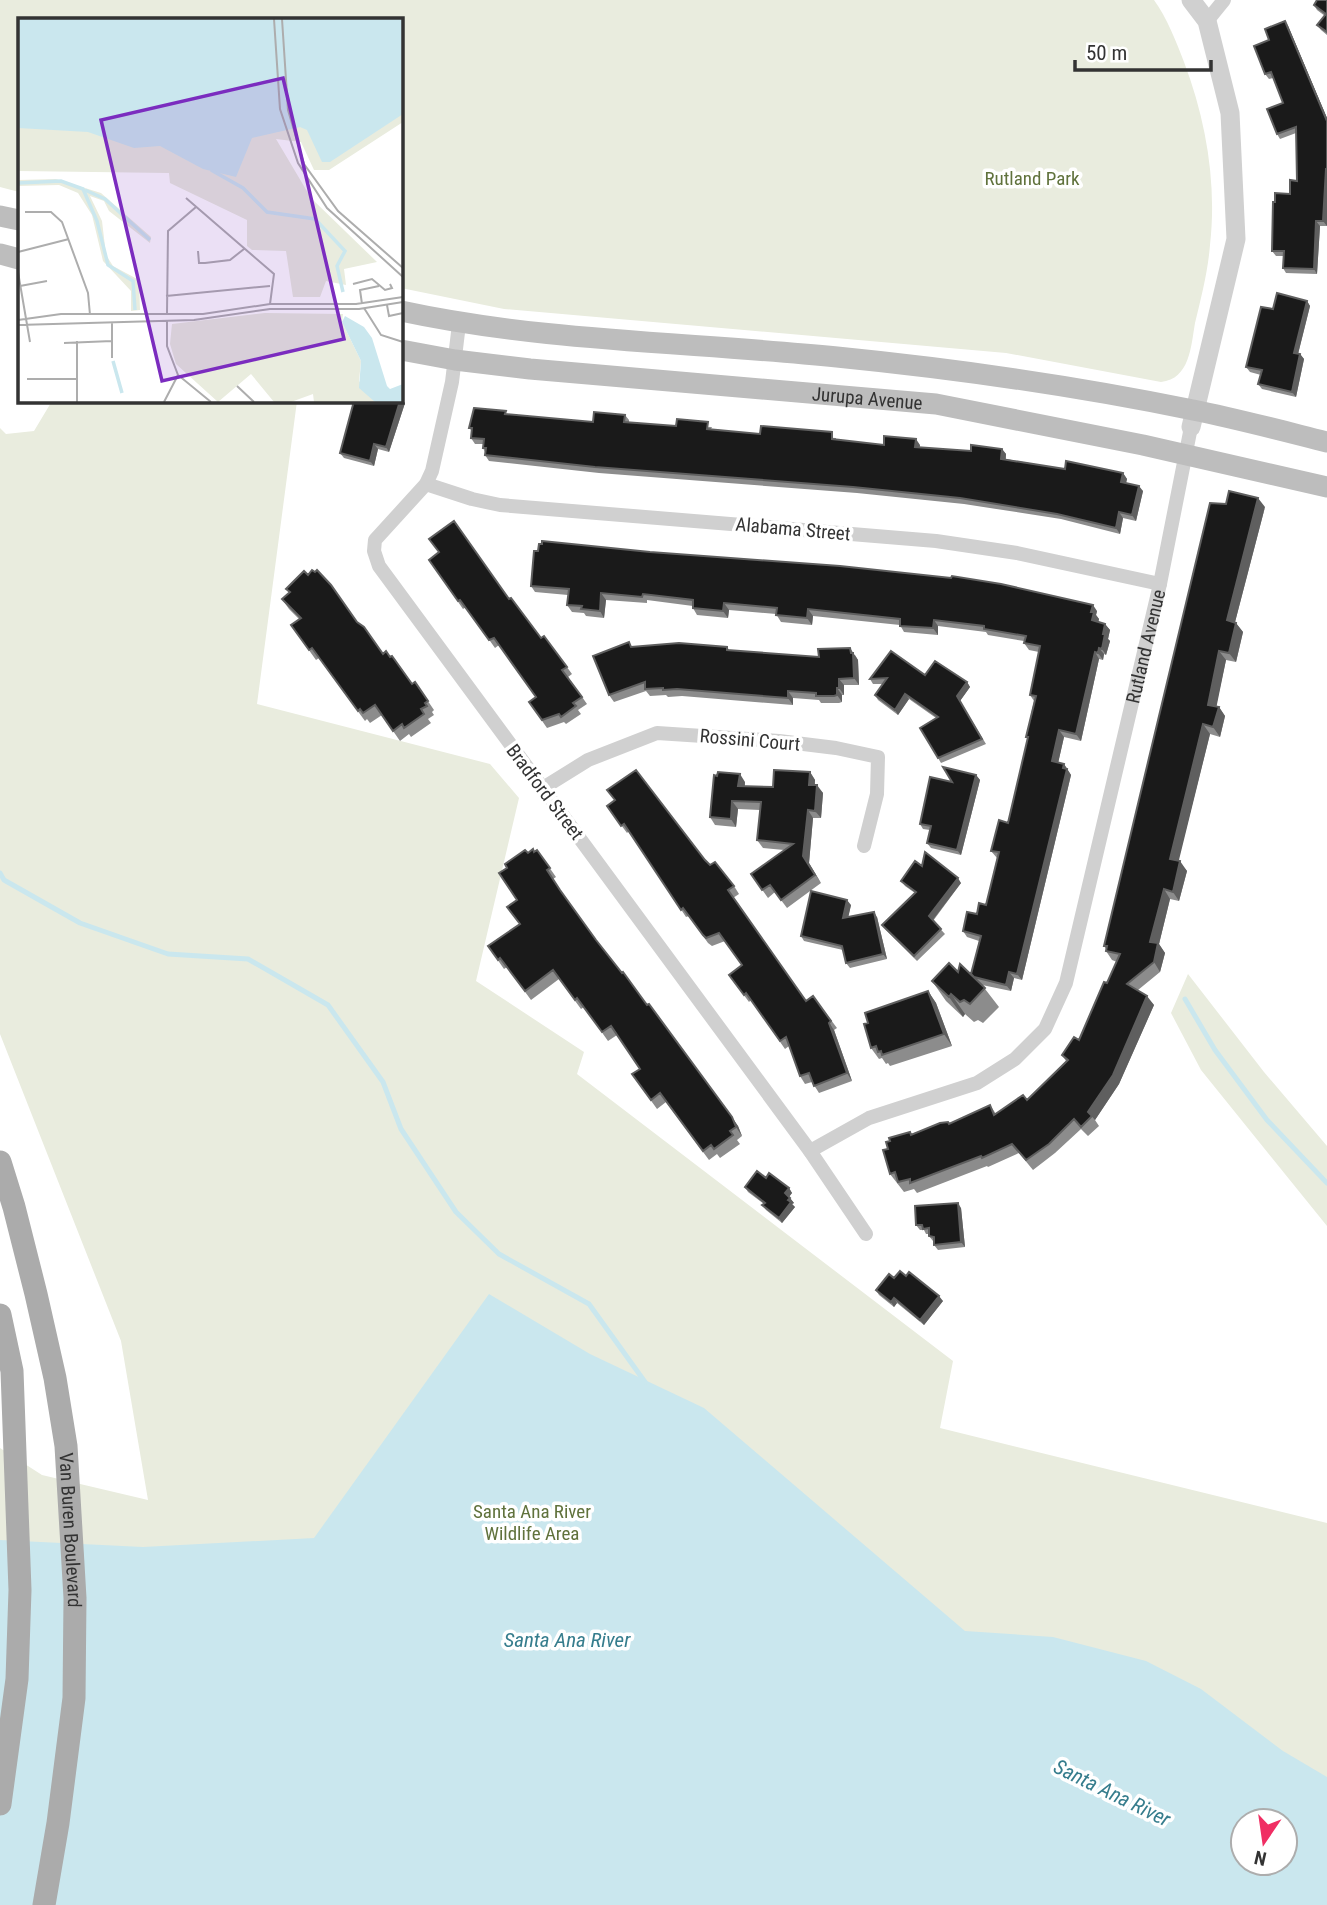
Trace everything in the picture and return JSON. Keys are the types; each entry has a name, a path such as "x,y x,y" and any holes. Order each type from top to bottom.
{"main road":[{"path":"0,216 18,220"},
{"path":"0,229 18,228"},
{"path":"0,254 18,259"},
{"name":"Jurupa Avenue","path":"402,311 459,324 610,340 836,356 1007,377 1194,419 1327,442"},
{"name":"Jurupa Avenue","path":"402,350 530,369 926,402 1143,444 1327,487"},
{"name":"Van Buren Boulevard","path":"0,1162 36,1294 66,1446 75,1598 75,1674 58,1823 44,1905"},
{"path":"0,1315 12,1371 20,1590 17,1679 0,1804"}],"street":[{"name":"Rutland Avenue","path":"810,1151 869,1118 977,1083 1015,1059 1045,1029 1066,984 1160,584 1185,455 1236,239 1230,113 1207,21 1191,0"},
{"path":"1207,21 1224,0"},
{"name":"Bradford Street","path":"459,324 455,360 432,471 426,484 375,540 374,551 379,566 810,1151 866,1234"},
{"name":"Alabama Street","path":"426,484 500,505 936,541 1017,553 1160,584"},
{"name":"Rossini Court","path":"543,788 588,760 657,733 779,741 836,748 878,757 877,794 864,846"}],"green space":[{"name":"Rutland Park","path":"0,0 1154,0 1181,54 1198,106 1211,175 1212,222 1206,275 1190,351 1178,375 1161,382 1006,353 504,309 402,288 402,18 18,18 18,192 0,187"},
{"name":"Santa Ana River Wildlife Area","path":"51,402 297,402 257,704 490,764 519,798 476,981 584,1052 577,1074 953,1361 940,1428 1327,1523 1327,1905 0,1905 0,1448 42,1475 148,1500 121,1341 0,1034 0,428 6,434 34,431"},
{"path":"1188,974 1264,1072 1327,1146 1327,1226 1201,1070 1171,1013"}],"water":[{"name":"Santa Ana River","path":"489,1294 590,1354 704,1408 965,1631 1053,1637 1146,1661 1201,1689 1283,1751 1327,1777 1327,1905 0,1905 0,1540 143,1547 314,1538"}],"building":[{"path":"1317,0 1327,0 1327,32 1317,25 1326,14 1314,5"},
{"path":"1285,21 1327,121 1323,221 1316,221 1314,269 1283,268 1284,251 1272,251 1275,193 1290,194 1290,180 1297,181 1296,127 1277,134 1267,109 1283,103 1271,72 1265,74 1254,46 1269,40 1265,29"},
{"path":"1277,293 1307,301 1294,353 1300,354 1292,392 1258,384 1262,370 1246,367 1261,307 1273,309"},
{"path":"354,402 400,402 386,447 374,444 370,461 340,453"},
{"path":"474,408 506,411 505,414 593,422 594,412 625,415 624,422 676,426 677,419 708,422 707,429 760,434 761,426 832,432 832,439 884,445 884,436 916,439 915,447 971,451 971,445 1002,449 1001,459 1065,469 1066,461 1123,473 1121,482 1139,486 1132,515 1119,512 1116,528 1057,514 960,498 485,455 484,439 471,438 472,428 469,428"},
{"path":"1229,491 1258,498 1227,620 1236,623 1229,653 1219,651 1208,705 1219,707 1213,727 1203,724 1170,859 1180,861 1173,892 1164,889 1150,942 1158,943 1154,962 1127,984 1147,996 1113,1075 1088,1112 1092,1116 1081,1127 1074,1119 1049,1144 1026,1160 1012,1144 982,1158 981,1156 910,1183 910,1179 898,1182 895,1172 890,1174 883,1150 888,1149 886,1142 890,1141 889,1138 910,1132 911,1135 940,1123 949,1124 990,1105 994,1115 1023,1095 1027,1100 1068,1060 1062,1055 1074,1037 1079,1040 1104,982 1107,983 1120,954 1106,951 1107,946 1104,946 1210,503 1226,504"},
{"path":"454,521 509,599 511,598 541,638 544,636 567,667 562,670 582,697 573,703 576,706 561,717 559,714 542,720 529,702 536,697 494,638 489,640 429,560 439,552 429,539"},
{"path":"542,541 952,576 1093,605 1092,620 1105,624 1102,649 1099,648 1098,653 1095,652 1076,734 1059,730 1052,761 1064,764 1063,768 1067,769 1017,974 1009,972 1006,985 974,977 971,974 981,936 963,931 967,912 977,914 979,903 986,905 999,852 991,851 999,820 1008,823 1028,737 1036,696 1030,695 1040,646 1024,643 1026,636 984,629 984,626 934,620 933,628 900,626 900,619 808,609 807,618 776,615 777,608 724,603 723,611 693,608 693,600 643,594 642,597 601,593 600,611 581,609 582,606 567,605 569,589 531,586 534,551 538,551"},
{"path":"312,570 317,570 331,585 383,654 386,651 392,656 428,701 425,703 427,706 421,709 424,714 404,728 402,724 393,731 375,705 363,713 360,709 358,711 312,648 309,650 291,625 301,618 282,599 290,592 286,589 304,571 308,575"},
{"path":"629,642 631,647 679,643 727,647 727,650 819,657 818,649 850,648 853,653 854,678 839,679 837,695 834,696 788,691 788,698 663,688 645,689 645,682 609,695 593,656"},
{"path":"891,651 925,675 935,661 967,682 957,696 982,739 938,758 920,728 938,717 905,694 895,710 875,695 887,678 870,679"},
{"path":"943,767 976,775 957,850 927,843 931,826 920,824 930,777 952,782"},
{"path":"636,770 705,860 710,865 715,862 734,886 728,890 806,1001 813,996 831,1021 829,1023 847,1073 814,1086 809,1073 800,1076 786,1037 780,1041 746,993 744,995 729,975 742,965 719,933 706,938 683,908 681,910 624,824 621,826 607,806 615,800 607,790"},
{"path":"774,770 810,772 809,785 817,785 815,811 808,810 803,856 815,875 781,900 770,885 762,890 751,874 793,844 757,840 761,802 732,801 731,819 710,817 714,775 717,776 718,772 740,774 738,786 773,787"},
{"path":"533,849 534,852 537,850 550,868 547,870 596,940 647,1005 649,1004 732,1117 736,1127 730,1131 733,1135 714,1149 711,1145 703,1151 660,1093 651,1100 632,1074 640,1069 611,1026 602,1032 553,970 525,991 488,946 520,924 507,907 517,900 499,873 507,868 505,864 525,850 528,853"},
{"path":"925,852 958,878 929,916 941,929 914,956 882,925 916,892 901,881 915,861 922,866"},
{"path":"811,891 847,900 843,918 874,912 883,954 846,963 842,946 801,936"},
{"path":"949,963 958,972 960,964 985,988 970,1004 964,1000 960,1002 951,994 949,997 932,981"},
{"path":"928,991 944,1034 882,1055 876,1046 871,1048 864,1024 868,1023 865,1013"},
{"path":"757,1171 766,1178 769,1173 789,1188 785,1193 791,1202 779,1218 745,1187"},
{"path":"958,1203 961,1242 934,1245 934,1237 929,1236 929,1228 923,1229 922,1225 916,1225 915,1206"},
{"path":"900,1271 906,1276 909,1272 939,1296 920,1320 894,1298 891,1302 876,1290 889,1274 894,1278"}],"waterway":[{"path":"0,873 4,880 80,923 168,954 248,959 328,1005 383,1082 401,1129 456,1212 499,1254 589,1304 645,1382"},
{"path":"1185,999 1215,1050 1267,1120 1327,1183"}]}
